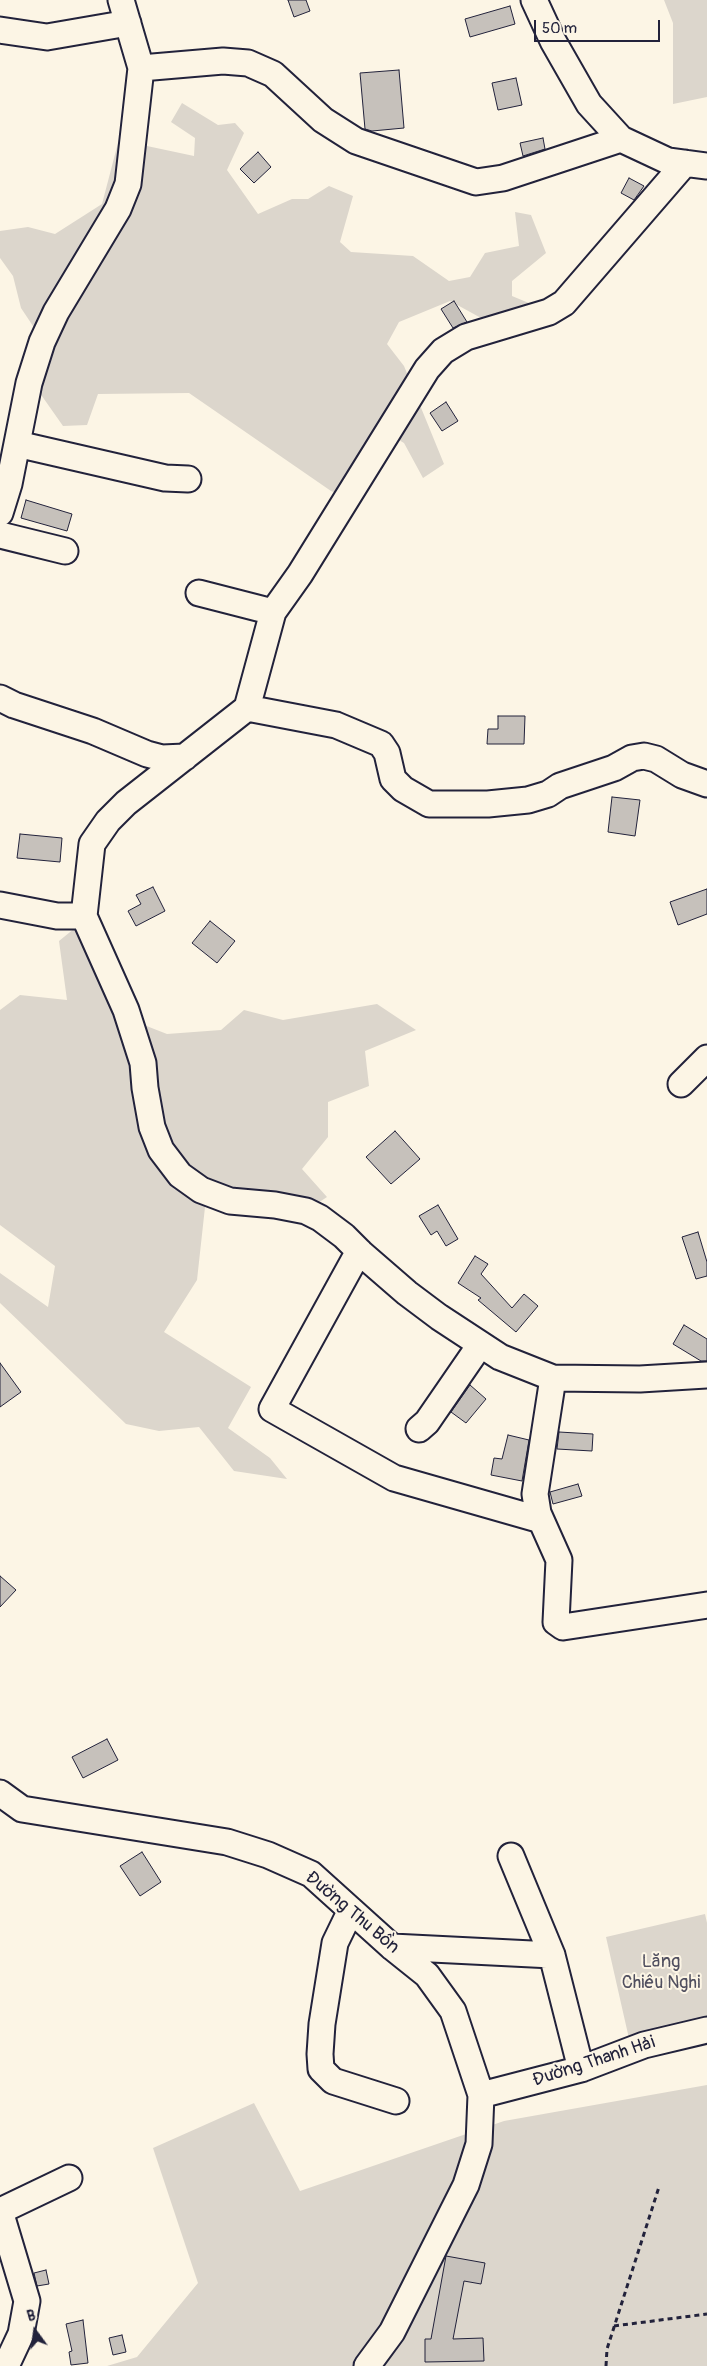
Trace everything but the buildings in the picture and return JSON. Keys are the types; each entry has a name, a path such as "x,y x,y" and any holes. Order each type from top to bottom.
{"street":[{"path":"534,0 553,41 589,104 621,139 668,161 696,165"},
{"path":"0,30 47,36 124,12 140,68 126,191 118,209 56,312 42,342 29,383 17,444 0,513"},
{"path":"140,68 223,61 248,63 273,74 323,120 350,138 476,182 504,178 621,139"},
{"path":"696,165 564,303 550,312 466,337 434,359 300,574 273,612 247,708 126,803 108,821 95,840 89,860 84,916 126,1010 143,1063 145,1088 152,1127 162,1150 180,1175 201,1190 230,1201 275,1204 306,1211 328,1224 407,1293 480,1345 500,1356 553,1378 640,1379 707,1376"},
{"path":"17,444 165,478 188,479"},
{"path":"0,535 65,551"},
{"path":"199,593 273,612"},
{"path":"0,698 30,711 93,731 147,754 162,758 185,757"},
{"path":"247,708 336,725 381,744 387,753 393,779 409,793 429,804 488,804 528,800 548,794 560,786 614,768 632,758 644,756 656,759 682,775 706,781"},
{"path":"0,905 57,916 84,916"},
{"path":"681,1084 707,1058"},
{"path":"359,1251 272,1409 394,1478 541,1520"},
{"path":"419,1429 427,1422 480,1345"},
{"path":"553,1378 534,1494 541,1520 559,1560 556,1622 563,1627 707,1605"},
{"name":"Đường Thu Bồn","path":"0,1792 22,1809 227,1842 260,1852 311,1874 392,1947 427,1975 453,2011 481,2096"},
{"path":"511,1856 552,1955 581,2069"},
{"path":"351,1910 336,1943 322,2024 321,2069 334,2082 396,2101"},
{"path":"392,1947 552,1955"},
{"name":"Đường Thanh Hải","path":"481,2096 581,2069 644,2045 707,2030"},
{"path":"367,2366 392,2332 466,2185 479,2144 481,2096"},
{"path":"6,2366 21,2334 27,2300 0,2211 69,2178"}],"path":[{"path":"606,2366 606,2349 659,2187"},
{"path":"614,2326 707,2314"}],"green space":[{"path":"664,0 707,0 707,97 673,104 673,23"},
{"path":"127,62 146,81 147,146 194,156 195,138 171,122 182,103 218,125 235,123 244,133 227,170 258,214 292,199 308,199 329,186 353,196 340,242 351,252 413,256 449,281 470,277 485,253 519,246 515,212 531,215 546,253 512,281 512,296 536,306 534,330 503,330 450,301 399,322 387,344 404,366 444,464 423,478 404,443 387,433 353,500 331,491 189,393 98,394 87,425 63,426 37,389 37,332 21,308 13,276 0,258 0,231 28,227 55,234 102,204 119,139"},
{"path":"75,928 121,1016 167,1034 221,1030 244,1010 283,1020 377,1004 416,1030 365,1051 369,1086 328,1102 328,1137 302,1169 327,1197 303,1213 206,1198 197,1280 164,1332 251,1387 228,1428 270,1458 287,1479 234,1471 199,1427 159,1431 126,1424 0,1303 0,1273 48,1307 55,1266 0,1225 0,1010 20,995 67,1000 59,941"},
{"name":"Lăng Chiêu Nghi","path":"705,1914 707,1923 707,2025 630,2043 606,1937"},
{"path":"707,2085 707,2366 107,2366 137,2357 198,2283 153,2148 254,2103 300,2191 504,2121"}]}
